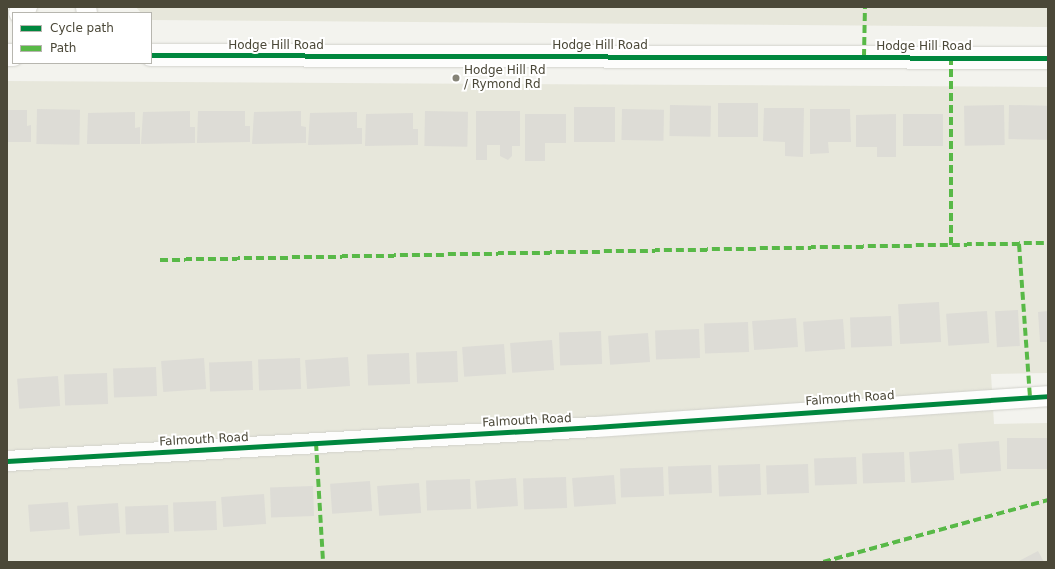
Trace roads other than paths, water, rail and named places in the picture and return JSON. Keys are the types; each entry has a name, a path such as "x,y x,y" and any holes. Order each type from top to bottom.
{"street":[{"name":"Hodge Hill Road","path":"152,55 1048,58"},
{"name":"Falmouth Road","path":"7,461 587,428 1048,396"}],"place":[{"name":"Hodge Hill Rd / Rymond Rd","path":"456,78"}]}
